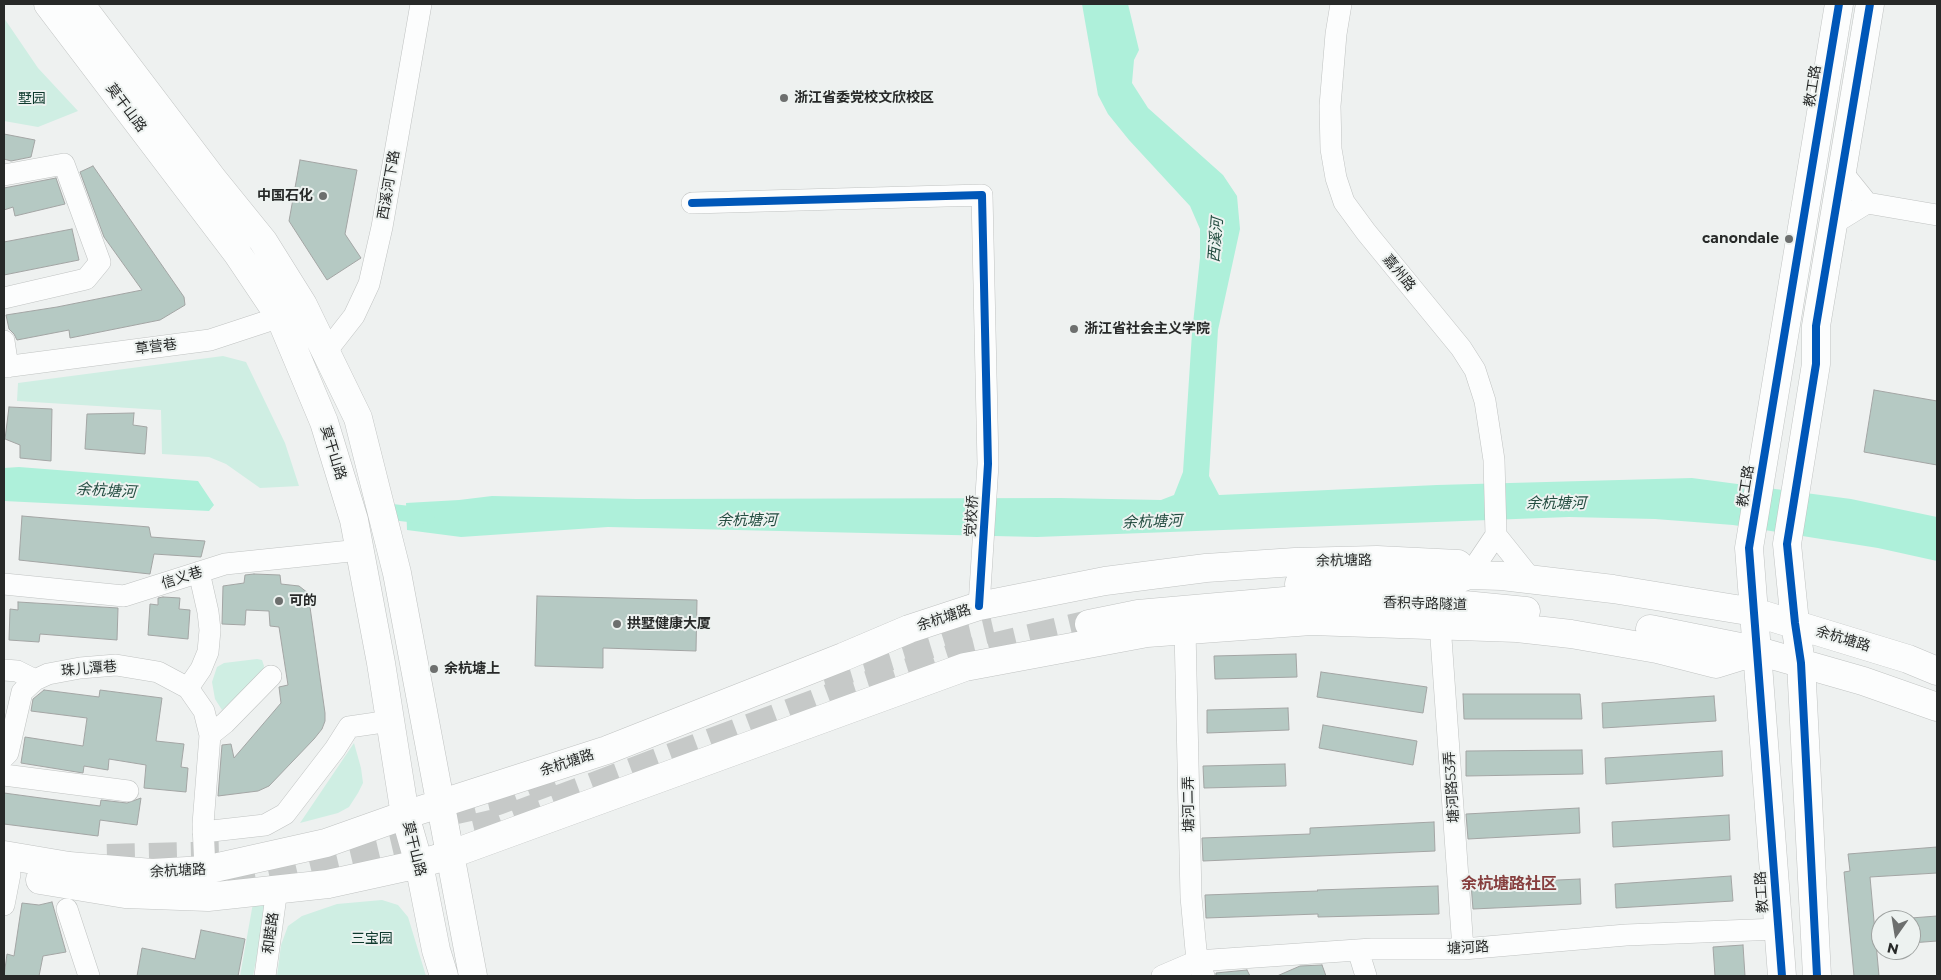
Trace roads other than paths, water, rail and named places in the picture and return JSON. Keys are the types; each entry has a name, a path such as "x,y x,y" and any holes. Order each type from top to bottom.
{"main road":[{"name":"莫干山路","path":"48,4 237,253 292,311 326,353 358,418 397,573 473,976"},
{"name":"莫干山路","path":"80,4 212,178 263,241 292,311 354,520 381,663 406,815 419,864 436,950 444,976"},
{"name":"教工路","path":"1782,976 1749,548 1839,4"},
{"path":"1817,976 1801,663 1787,544 1816,364 1816,326 1870,4"},
{"name":"余杭塘路","path":"6,868 69,866 152,874 205,870 326,843 607,750 909,629 979,606 1105,581 1206,568 1378,560 1458,564 1468,575 1613,589 1754,612 1908,659 1937,671"},
{"name":"香积寺路隧道","path":"1468,575 1445,584 1365,582 1299,584 1189,594 1086,617 1285,601 1454,604 1523,610 1628,625 1758,651"},
{"name":"余杭塘路","path":"6,868 125,894 208,897 328,884 419,864 449,855 965,667 1147,633 1312,621 1440,624 1518,628 1571,634 1657,649 1716,664 1758,651"},
{"path":"1758,651 1863,681 1937,707"}],"street":[{"name":"西溪河下路","path":"326,353 354,316 369,284 382,227 422,4"},
{"name":"嘉州路","path":"1341,4 1336,34 1330,106 1331,149 1336,178 1344,202 1366,232 1461,348 1475,370 1485,401 1494,460 1496,534"},
{"path":"4,175 64,164 100,262 86,279 4,298"},
{"path":"1842,172 1867,203 1937,215"},
{"name":"党校桥","path":"692,203 982,196 988,464 979,606"},
{"path":"1833,224 1867,203"},
{"name":"草营巷","path":"6,367 210,340 292,311"},
{"path":"4,341 6,367"},
{"path":"1468,575 1496,534 1532,580"},
{"name":"信义巷","path":"4,584 124,596 225,564 360,550"},
{"path":"188,688 201,669 208,652 210,630 208,612 199,572"},
{"name":"塘河路53弄","path":"1440,624 1463,949"},
{"name":"塘河二弄","path":"1185,630 1191,897 1201,968"},
{"name":"珠儿潭巷","path":"20,687 48,674 80,668 116,665 158,672 188,688 204,711 210,735 203,832 205,870"},
{"path":"4,670 17,671 20,687 8,753 4,757"},
{"path":"210,735 225,723 271,676"},
{"path":"203,832 265,825 285,814 335,749 349,727 390,721"},
{"path":"4,775 128,791"},
{"path":"4,905 6,868"},
{"name":"和睦路","path":"266,976 278,889"},
{"path":"67,908 89,976"},
{"name":"塘河路","path":"1162,976 1201,968 1358,950 1463,949 1626,935 1778,928"},
{"path":"1358,950 1366,976"}],"water":[{"name":"西溪河","path":"1082,4 1128,4 1139,50 1134,60 1132,83 1148,108 1223,175 1237,196 1240,229 1218,330 1209,476 1219,495 1437,485 1692,478 1851,499 1937,517 1937,561 1878,548 1733,525 1655,519 1569,517 1037,537 608,527 461,537 407,530 406,503 492,496 636,499 1061,498 1161,500 1174,495 1183,472 1192,333 1200,258 1200,229 1190,206 1129,140 1108,114 1098,95"},
{"path":"19,467 198,481 214,505 209,511 4,501 4,468"}],"waterway":[{"name":"余杭塘河","path":"374,510 427,516"}],"tunnel":[{"path":"228,883 267,877 495,823 840,694 971,652 1089,624"},
{"path":"823,677 954,637 993,628"},
{"path":"447,812 498,801 559,778"},
{"path":"107,858 231,855"}],"place":[{"name":"浙江省委党校文欣校区","path":"784,98"},
{"name":"中国石化","path":"323,196"},
{"name":"canondale","path":"1789,239"},
{"name":"浙江省社会主义学院","path":"1074,329"},
{"name":"可的","path":"279,601"},
{"name":"拱墅健康大厦","path":"617,624"},
{"name":"余杭塘上","path":"434,669"}],"district":[{"name":"余杭塘路社区","path":"1509,884"}],"park label":[{"name":"墅园","path":"32,99"},
{"name":"三宝园","path":"372,939"}]}
